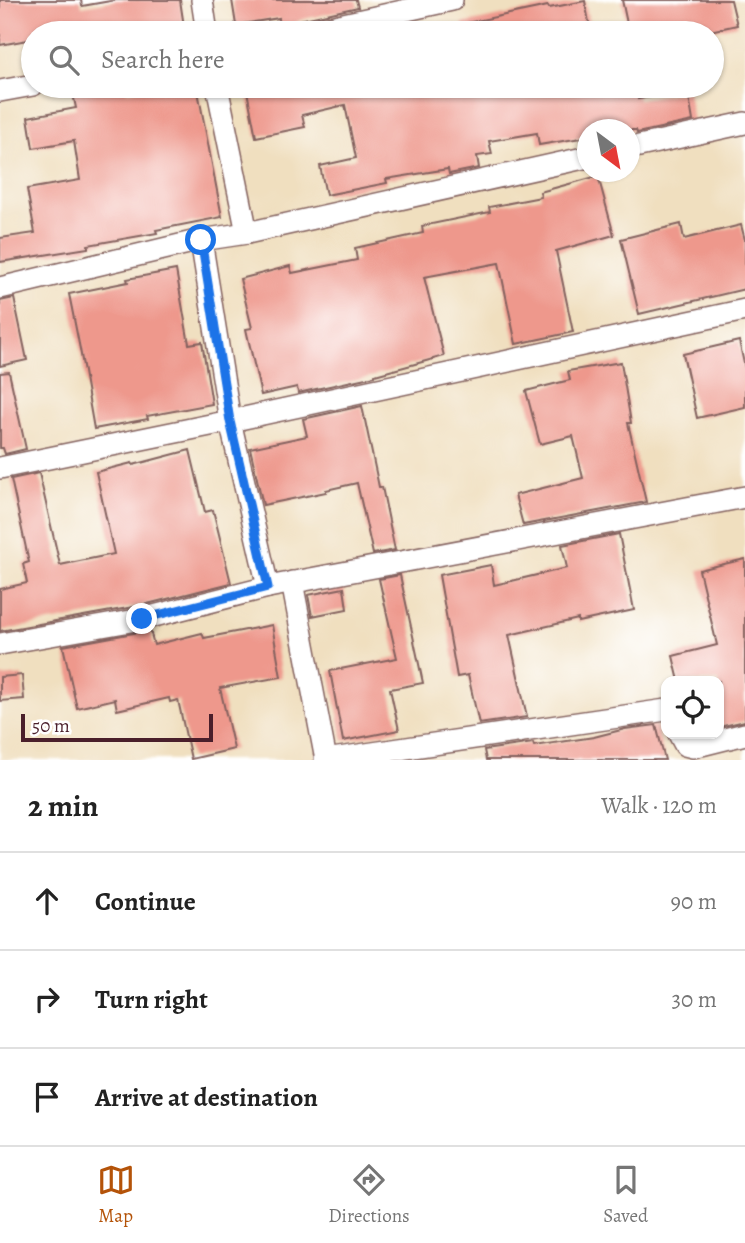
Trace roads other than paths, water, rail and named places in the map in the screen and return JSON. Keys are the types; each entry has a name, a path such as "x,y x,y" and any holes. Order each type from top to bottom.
{"street":[{"path":"202,0 205,21"},
{"path":"357,21 452,0"},
{"path":"0,91 21,87"},
{"path":"219,98 247,233"},
{"path":"640,146 745,122"},
{"path":"0,288 201,240 247,233 577,159"},
{"path":"201,240 230,421 268,587"},
{"path":"0,468 745,310"},
{"path":"0,644 142,619 292,582 745,497"},
{"path":"292,582 326,760 661,711"},
{"path":"682,739 685,745 693,747 745,734"}]}
